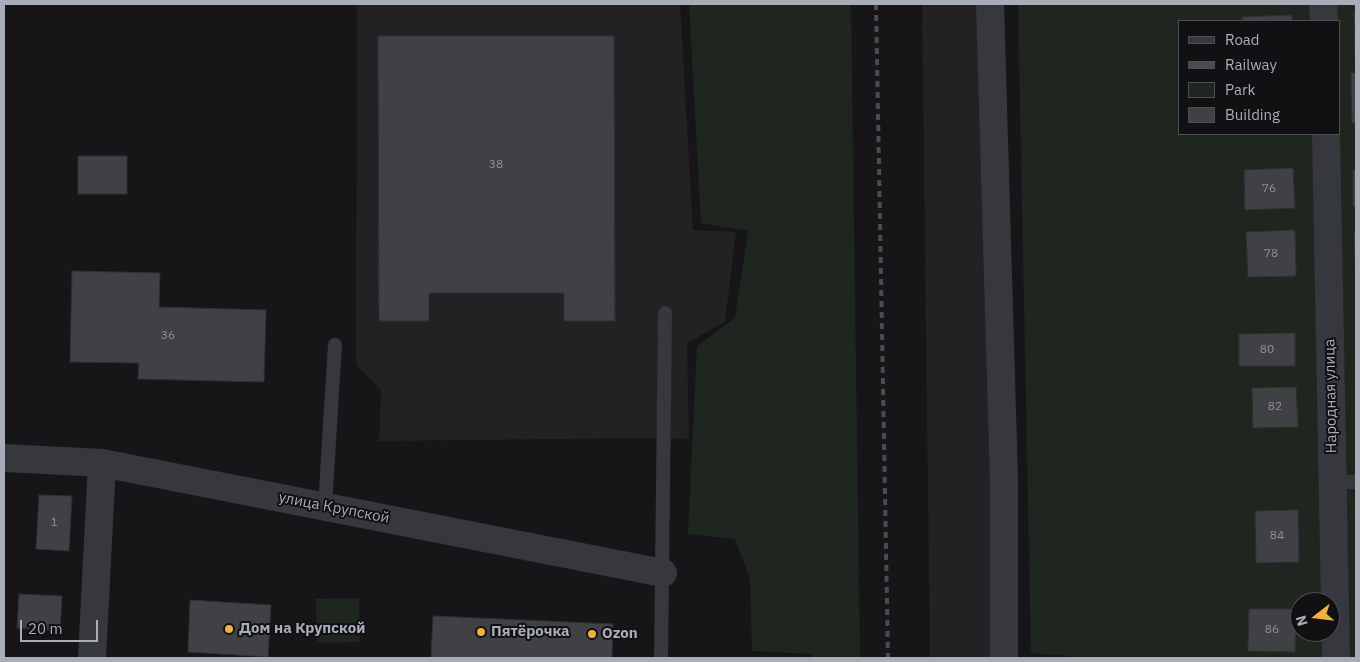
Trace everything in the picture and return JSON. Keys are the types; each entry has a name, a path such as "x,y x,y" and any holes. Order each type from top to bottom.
{"street":[{"path":"990,4 1004,480 1004,658"},
{"path":"1323,4 1324,20"},
{"name":"Народная улица","path":"1326,135 1344,482 1336,658"},
{"name":"улица Крупской","path":"4,458 102,463 663,573"},
{"path":"92,658 102,463"}],"lane":[{"path":"661,658 665,312"},
{"path":"326,506 335,345"}],"shaded area":[{"path":"357,4 680,4 693,230 736,232 725,322 687,343 689,439 379,441 381,390 356,365"},
{"path":"922,4 992,4 1001,658 930,658"}],"green space":[{"path":"689,4 851,4 860,658 811,658 811,654 752,651 750,579 735,539 688,534 697,346 735,318 748,231 701,223"},
{"path":"1018,4 1356,4 1356,658 1089,658 1031,653"},
{"path":"359,598 360,642 317,643 316,599"}],"building":[{"path":"1354,11 1356,11 1356,58 1355,58"},
{"path":"1292,15 1292,20 1242,20 1242,17"},
{"path":"378,36 614,36 615,321 564,321 564,293 429,293 429,321 379,321"},
{"path":"1351,73 1356,73 1356,123 1352,123"},
{"path":"78,156 127,156 127,194 78,194"},
{"path":"1293,168 1295,208 1245,210 1244,170"},
{"path":"1353,170 1356,170 1356,206 1353,206"},
{"path":"1295,230 1296,276 1248,277 1246,232"},
{"path":"1354,233 1356,233 1356,286"},
{"path":"72,271 160,273 159,307 266,310 264,382 138,379 139,363 70,362"},
{"path":"1295,333 1295,366 1239,366 1239,334"},
{"path":"1296,387 1298,427 1253,428 1252,388"},
{"path":"39,495 72,496 69,551 36,549"},
{"path":"1298,510 1299,562 1256,563 1255,511"},
{"path":"19,594 62,596 60,631 17,628"},
{"name":"Дом на Крупской","path":"190,600 271,605 268,657 188,652"},
{"path":"1249,609 1290,609 1290,642 1295,642 1295,652 1248,651"},
{"path":"433,616 613,624 612,658 431,658"}],"railway":[{"path":"876,4 888,658"}],"place":[{"name":"Дом на Крупской","path":"229,629"},
{"name":"Пятёрочка","path":"481,632"},
{"name":"Ozon","path":"592,634"}]}
